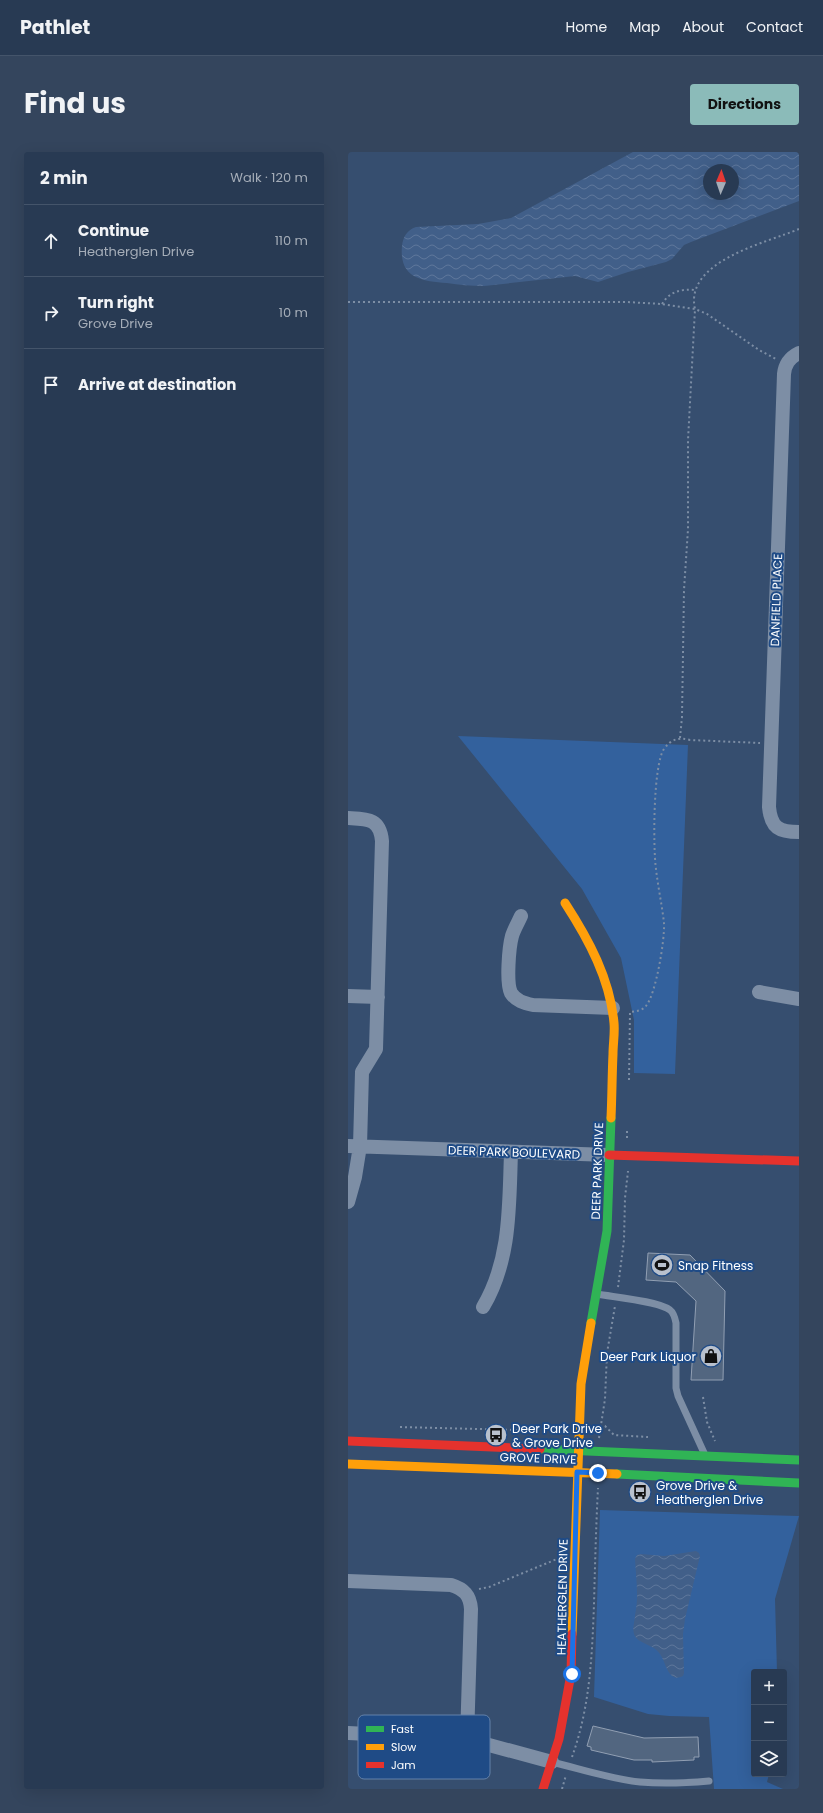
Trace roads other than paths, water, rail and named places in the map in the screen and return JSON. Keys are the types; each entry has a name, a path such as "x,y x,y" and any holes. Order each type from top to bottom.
{"street":[{"name":"DANFIELD PLACE","path":"799,353 791,358 786,364 784,374 769,807 771,819 774,825 778,828 799,832"},
{"path":"348,818 372,820 381,832 376,1049 362,1072 354,1146 355,1177 348,1202"},
{"name":"DEER PARK DRIVE","path":"565,903 597,957 607,984 613,1008 614,1025 607,1230 597,1294 580,1384 578,1450"},
{"path":"521,916 510,945 509,983 512,994 516,999 522,1003 533,1005 613,1008"},
{"path":"759,992 799,1000"},
{"path":"348,996 378,997"},
{"name":"DEER PARK BOULEVARD","path":"354,1146 799,1161"},
{"path":"483,1307 497,1280 504,1254 508,1218 511,1152"},
{"name":"GROVE DRIVE","path":"348,1441 799,1460"},
{"name":"HEATHERGLEN DRIVE","path":"543,1789 564,1718 572,1674 578,1450"},
{"name":"GROVE DRIVE","path":"348,1464 577,1472 799,1483"},
{"path":"348,1581 451,1585 466,1592 471,1609 467,1715"},
{"path":"348,1733 358,1734"},
{"path":"490,1745 552,1762"}],"lane":[{"path":"597,1294 659,1304 670,1310 676,1323 676,1388 705,1455"},
{"path":"552,1762 616,1778 641,1782 709,1782"}],"water":[{"path":"633,152 799,152 799,201 684,245 672,259 666,262 598,282 575,276 484,286 465,285 421,279 414,276 404,265 402,246 404,237 413,228 478,224 511,218"},
{"path":"696,1551 700,1556 685,1619 683,1634 684,1673 683,1676 678,1678 671,1675 668,1671 660,1654 654,1648 638,1640 633,1632 637,1594 635,1559 637,1555 641,1554 664,1556"}],"place":[{"name":"Snap Fitness","path":"662,1265"},
{"name":"Deer Park Liquor","path":"711,1356"},
{"name":"Deer Park Drive & Grove Drive","path":"496,1435"},
{"name":"Grove Drive & Heatherglen Drive","path":"640,1492"}]}
